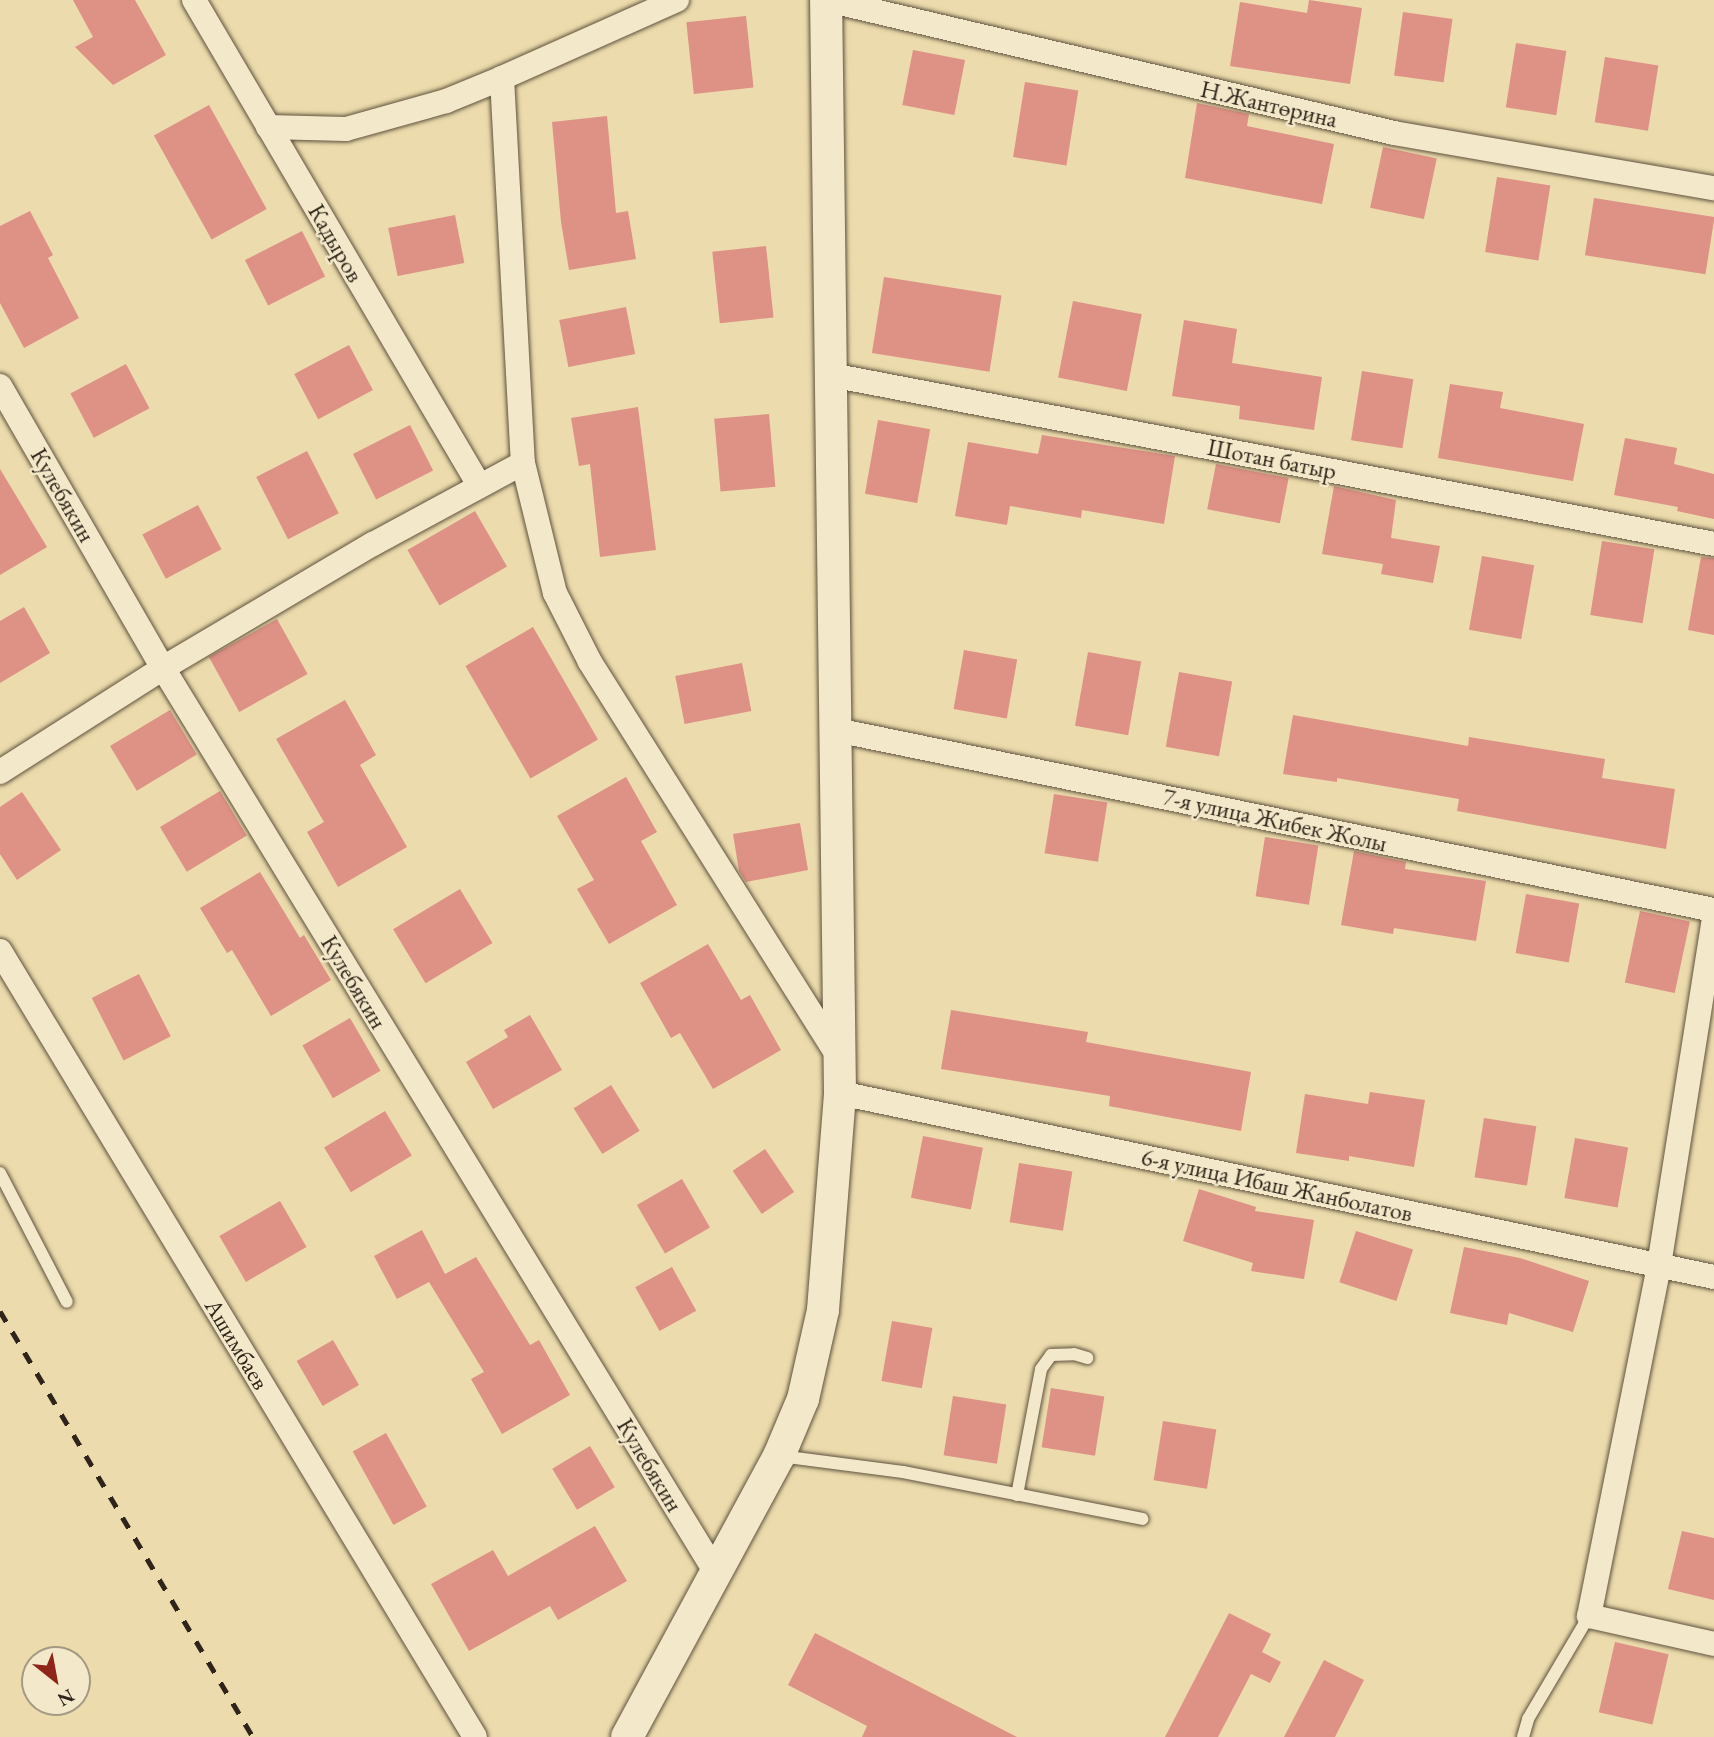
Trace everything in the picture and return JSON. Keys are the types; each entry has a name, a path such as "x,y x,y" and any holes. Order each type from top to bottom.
{"street":[{"name":"Кадыров","path":"194,0 479,485"},
{"path":"268,127 346,129 446,101 677,0"},
{"path":"626,1737 779,1456 803,1399 822,1310 840,1093 827,0"},
{"name":"Н.Жантөрина","path":"827,0 1394,133 1714,188"},
{"path":"502,78 523,463 555,593 590,662 839,1059"},
{"name":"Шотан батыр","path":"831,375 1714,544"},
{"name":"Кулебякин","path":"0,386 163,668 716,1573"},
{"path":"0,772 163,668 479,485 523,463"},
{"name":"7-я улица Жибек Жолы","path":"835,730 1714,910"},
{"path":"1714,918 1659,1266 1589,1616 1714,1644"},
{"name":"Ашимбаев","path":"0,951 475,1737"},
{"name":"6-я улица Ибаш Жанболатов","path":"840,1093 1714,1277"}],"lane":[{"path":"0,1173 67,1302"},
{"path":"1017,1495 1041,1369 1051,1355 1074,1354 1087,1359"},
{"path":"779,1456 904,1472 1142,1519"},
{"path":"1523,1737 1528,1719 1589,1616"}],"building":[{"path":"73,0 135,0 166,55 113,85 75,47 93,37"},
{"path":"1309,0 1362,8 1350,84 1230,66 1240,2 1307,13"},
{"path":"1403,12 1453,19 1444,82 1394,75"},
{"path":"746,16 754,88 694,94 686,22"},
{"path":"1516,43 1566,51 1556,115 1506,107"},
{"path":"913,50 965,60 954,115 902,105"},
{"path":"1605,57 1658,65 1648,131 1595,122"},
{"path":"1025,82 1078,90 1066,166 1013,157"},
{"path":"1197,103 1249,114 1247,126 1334,144 1322,204 1185,178"},
{"path":"209,105 267,209 212,240 154,136"},
{"path":"607,116 616,213 628,211 636,259 569,270 561,222 552,122"},
{"path":"1383,147 1437,158 1424,219 1370,208"},
{"path":"1497,177 1550,185 1538,261 1485,252"},
{"path":"1594,198 1714,217 1705,274 1585,255"},
{"path":"30,211 53,255 48,258 79,318 24,348 0,303 0,226"},
{"path":"455,215 464,263 398,276 388,228"},
{"path":"302,231 325,276 268,305 245,260"},
{"path":"766,246 774,318 720,323 712,252"},
{"path":"884,277 1002,296 989,372 872,353"},
{"path":"1073,301 1142,314 1127,391 1058,378"},
{"path":"626,307 635,354 568,367 559,320"},
{"path":"1184,320 1237,329 1232,363 1322,377 1314,430 1239,419 1240,406 1172,396"},
{"path":"349,345 373,390 318,419 294,374"},
{"path":"126,364 149,408 94,438 70,394"},
{"path":"1362,371 1413,379 1402,448 1351,440"},
{"path":"1450,384 1503,392 1500,408 1584,424 1573,481 1438,458"},
{"path":"638,407 656,550 600,557 590,464 579,466 571,418"},
{"path":"769,414 775,487 721,492 714,419"},
{"path":"878,420 930,429 917,503 865,494"},
{"path":"410,425 433,470 376,499 353,454"},
{"path":"1042,435 1175,456 1164,524 1082,510 1081,518 1010,506 1007,525 955,516 968,442 1038,454"},
{"path":"1625,438 1677,448 1674,464 1714,474 1714,519 1677,511 1678,507 1614,495"},
{"path":"307,451 339,513 288,539 256,477"},
{"path":"1216,464 1289,478 1280,523 1207,509"},
{"path":"0,469 47,547 0,575"},
{"path":"1334,486 1396,500 1391,538 1440,546 1433,583 1381,574 1383,564 1322,554"},
{"path":"198,505 221,549 166,579 142,535"},
{"path":"475,511 507,566 439,605 407,550"},
{"path":"1602,541 1654,549 1643,623 1590,615"},
{"path":"1482,556 1534,565 1521,639 1469,630"},
{"path":"1701,557 1714,558 1714,635 1688,630"},
{"path":"24,607 50,653 0,683 0,621"},
{"path":"277,619 308,674 239,712 209,657"},
{"path":"533,627 598,740 530,779 465,666"},
{"path":"964,650 1017,659 1007,718 954,709"},
{"path":"1088,652 1141,661 1128,735 1075,726"},
{"path":"742,663 751,711 685,724 675,676"},
{"path":"1179,672 1232,681 1219,756 1166,747"},
{"path":"345,700 376,755 360,765 407,847 338,887 307,832 324,822 276,739"},
{"path":"170,710 197,755 137,791 110,746"},
{"path":"1293,715 1468,746 1469,737 1605,759 1602,778 1675,789 1666,849 1457,811 1459,799 1337,778 1337,782 1283,774"},
{"path":"626,777 657,832 641,841 677,905 609,944 577,889 594,880 557,816"},
{"path":"220,791 247,836 187,872 160,827"},
{"path":"22,792 61,850 17,880 0,854 0,807"},
{"path":"1054,794 1107,802 1098,862 1045,853"},
{"path":"800,823 808,870 746,882 739,871 733,834"},
{"path":"1265,837 1318,845 1309,905 1256,896"},
{"path":"1354,851 1406,862 1405,869 1486,881 1476,941 1394,928 1393,934 1341,925"},
{"path":"260,872 300,938 304,935 331,980 271,1016 232,950 227,953 200,908"},
{"path":"460,889 492,943 426,983 393,929"},
{"path":"1526,894 1579,903 1569,962 1516,953"},
{"path":"1640,911 1690,922 1675,993 1625,982"},
{"path":"708,944 741,1000 750,995 781,1050 713,1089 680,1033 671,1038 640,983"},
{"path":"139,974 171,1036 124,1060 92,998"},
{"path":"951,1010 1088,1032 1086,1042 1251,1072 1241,1131 1109,1106 1110,1096 941,1069"},
{"path":"530,1015 562,1070 493,1109 466,1062 508,1037 504,1030"},
{"path":"350,1018 380,1071 333,1098 302,1046"},
{"path":"611,1085 640,1131 602,1154 574,1108"},
{"path":"1370,1092 1425,1100 1414,1167 1349,1156 1349,1161 1296,1153 1305,1094 1368,1104"},
{"path":"385,1111 412,1156 351,1192 324,1148"},
{"path":"1484,1118 1536,1126 1527,1186 1475,1177"},
{"path":"923,1136 983,1148 971,1209 911,1198"},
{"path":"1575,1138 1628,1147 1618,1207 1564,1198"},
{"path":"765,1149 794,1192 762,1214 733,1171"},
{"path":"1019,1163 1072,1171 1063,1231 1010,1222"},
{"path":"682,1179 710,1227 665,1253 637,1205"},
{"path":"1199,1189 1256,1207 1255,1211 1314,1220 1304,1279 1251,1271 1253,1263 1183,1241"},
{"path":"280,1201 306,1247 246,1282 219,1236"},
{"path":"422,1230 445,1274 476,1257 530,1345 539,1340 570,1395 502,1434 471,1379 484,1372 429,1282 397,1299 374,1256"},
{"path":"1356,1231 1413,1250 1396,1301 1339,1282"},
{"path":"1464,1247 1520,1258 1589,1281 1573,1332 1509,1313 1507,1325 1450,1313"},
{"path":"672,1267 696,1311 660,1331 635,1287"},
{"path":"892,1321 932,1328 922,1388 881,1381"},
{"path":"333,1340 359,1385 323,1406 297,1361"},
{"path":"1051,1388 1104,1396 1095,1456 1042,1447"},
{"path":"953,1396 1006,1404 997,1464 944,1455"},
{"path":"1163,1421 1216,1429 1207,1489 1154,1480"},
{"path":"386,1433 427,1506 393,1525 353,1451"},
{"path":"590,1446 615,1487 577,1510 552,1469"},
{"path":"595,1526 627,1581 558,1620 550,1606 469,1651 431,1584 493,1550 508,1576"},
{"path":"1682,1531 1714,1538 1714,1600 1668,1589"},
{"path":"1229,1613 1271,1634 1262,1652 1281,1662 1270,1683 1251,1674 1218,1737 1165,1737"},
{"path":"815,1633 1017,1737 862,1737 867,1726 788,1685"},
{"path":"1615,1642 1669,1654 1652,1725 1599,1712"},
{"path":"1324,1660 1364,1680 1335,1737 1284,1737"}],"railway":[{"path":"0,1311 253,1737"}]}
